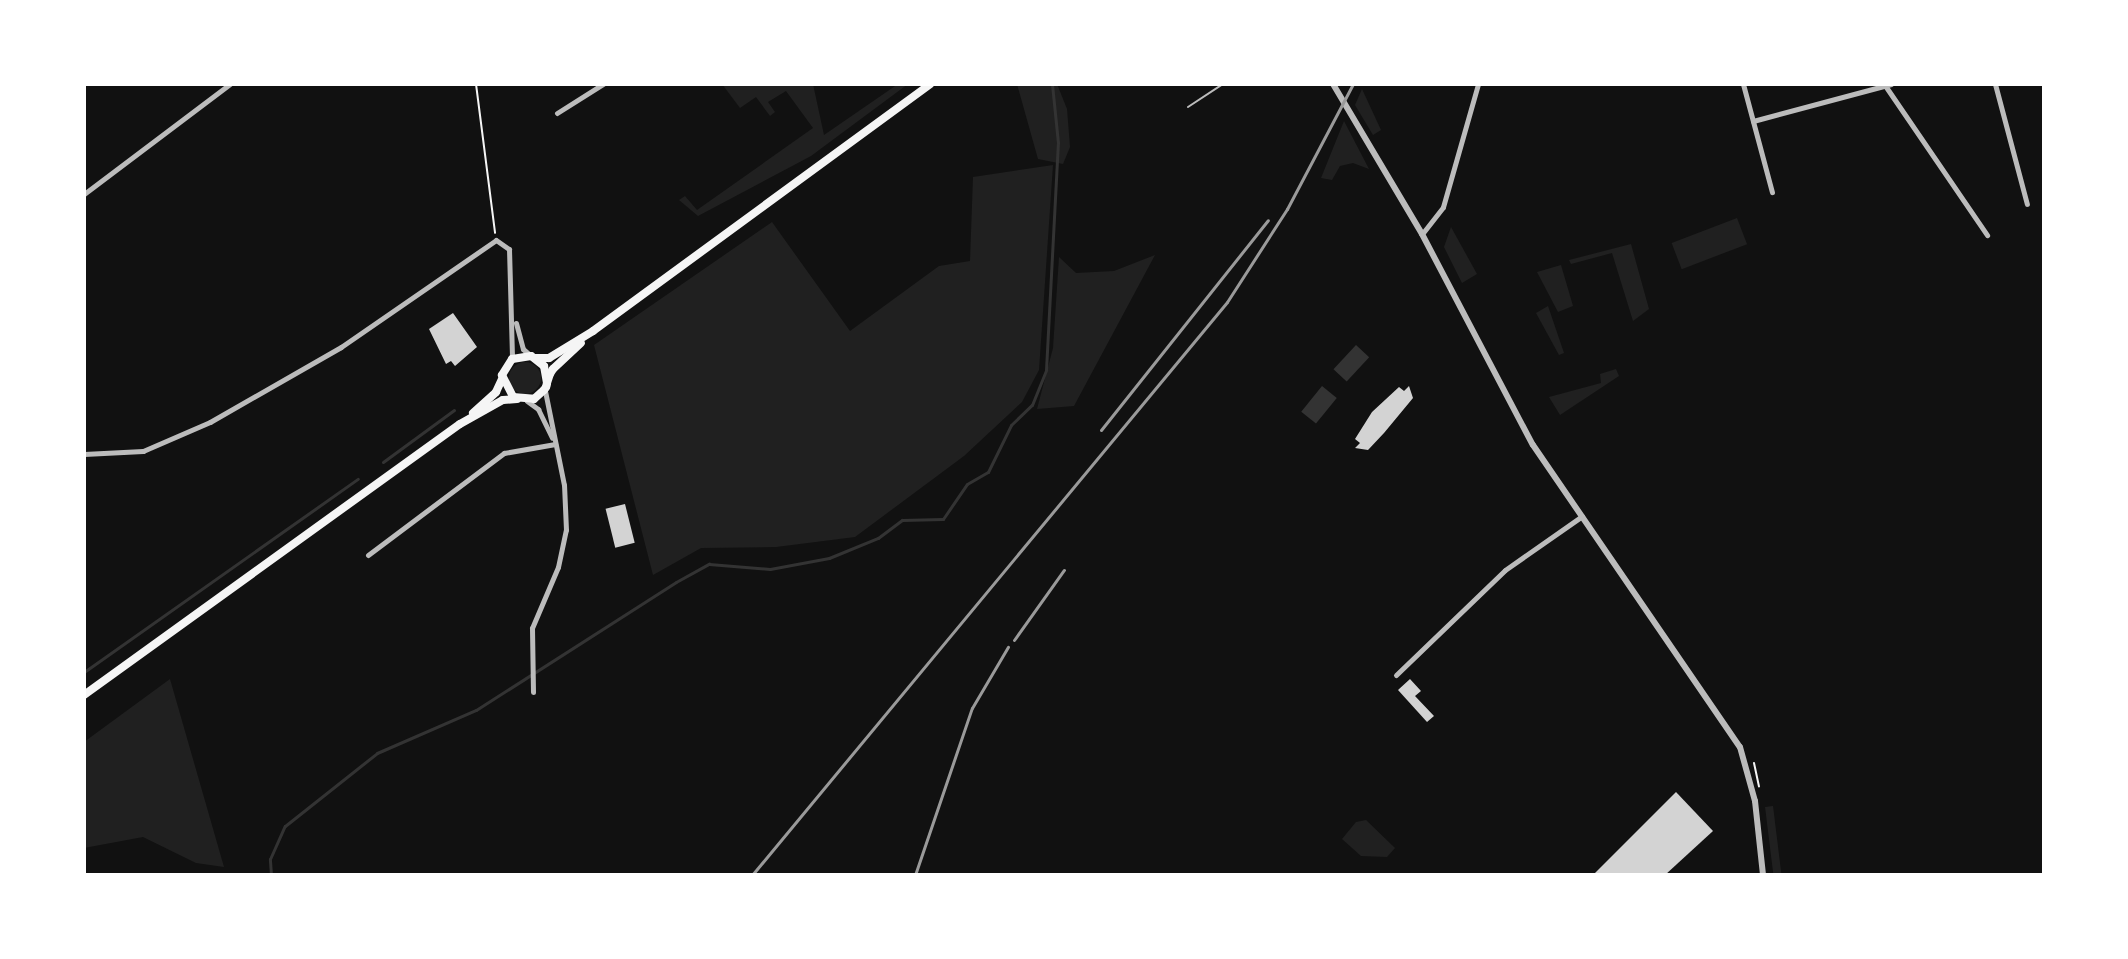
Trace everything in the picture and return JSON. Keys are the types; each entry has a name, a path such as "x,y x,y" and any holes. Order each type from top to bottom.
{"main road":[{"path":"84,695 460,424 496,392 509,363 521,356 549,358 593,331 930,84"},
{"path":"460,424 503,400 534,399 546,385 553,369 593,331"},
{"path":"535,358 547,371 546,385"},
{"path":"502,375 507,392 520,400"}],"street":[{"path":"84,194 230,84"},
{"path":"557,113 603,84"},
{"path":"1333,84 1422,234 1533,445 1740,747 1755,801 1763,875"},
{"path":"1422,234 1443,207 1478,84"},
{"path":"1743,84 1772,192"},
{"path":"1995,84 2027,204"},
{"path":"1753,121 1886,85 1987,235"},
{"path":"84,454 143,451 210,422 341,347 496,240 509,249 514,349 509,363"},
{"path":"512,310 523,349 535,358"},
{"path":"533,692 529,666 532,628 564,547 564,485 546,385"},
{"path":"520,400 538,409 555,444"},
{"path":"368,555 504,453 555,444"},
{"path":"1396,675 1505,570 1582,516"}],"lane":[{"path":"1188,107 1223,84"}],"path":[{"path":"476,84 496,240"}],"shaded area":[{"path":"722,84 813,84 824,135 898,84 908,84 811,156 698,216 679,200 685,196 697,210 813,128 786,91 768,102 775,112 770,116 756,97 740,108"},
{"path":"1017,84 1057,84 1067,109 1070,147 1063,164 1038,159"},
{"path":"1362,89 1381,130 1373,135 1355,105"},
{"path":"1344,121 1369,169 1353,163 1340,166 1332,180 1321,178"},
{"path":"1053,165 1039,370 1022,402 964,456 855,537 776,547 701,548 653,575 594,345 772,222 850,331 939,266 970,261 973,177"},
{"path":"1737,218 1747,244 1682,269 1672,243"},
{"path":"1451,227 1477,274 1462,283 1444,247"},
{"path":"1631,244 1649,309 1633,321 1612,253 1571,264 1569,260"},
{"path":"1155,255 1074,406 1037,409 1053,348 1059,257 1076,273 1114,271"},
{"path":"1561,265 1573,306 1558,312 1537,272"},
{"path":"1548,306 1564,353 1559,355 1536,313"},
{"path":"1356,345 1369,357 1347,381 1333,369"},
{"path":"525,362 536,367 541,378 536,389 525,394 514,389 509,378 514,367"},
{"path":"1616,369 1619,376 1560,415 1549,397 1601,383 1600,374"},
{"path":"1322,386 1337,398 1316,424 1301,412"},
{"path":"170,679 224,867 196,863 143,837 84,848 84,742"},
{"path":"1773,806 1781,874 1773,875 1765,807"},
{"path":"1366,820 1395,848 1387,857 1361,856 1342,839 1356,822"}],"building":[{"path":"453,313 477,347 455,366 451,361 446,364 429,329"},
{"path":"1409,386 1413,398 1384,433 1368,450 1355,448 1360,443 1355,439 1372,412 1399,387 1404,391"},
{"path":"625,504 635,543 615,548 606,509"},
{"path":"1410,679 1421,691 1415,696 1434,716 1427,722 1398,690"},
{"path":"1676,792 1713,831 1665,875 1593,875"}],"waterway":[{"path":"271,875 270,859 285,826 377,753 476,710 709,564 770,569 829,558 878,538 902,520 943,519 967,484 988,472 1011,425 1032,405 1046,370 1058,143 1052,84"},
{"path":"383,462 454,410"},
{"path":"84,672 358,479"}],"railway":[{"path":"752,875 1227,302 1287,209 1353,84"},
{"path":"1101,430 1268,220"},
{"path":"1014,640 1064,570"},
{"path":"915,875 972,708 1008,647"}]}
